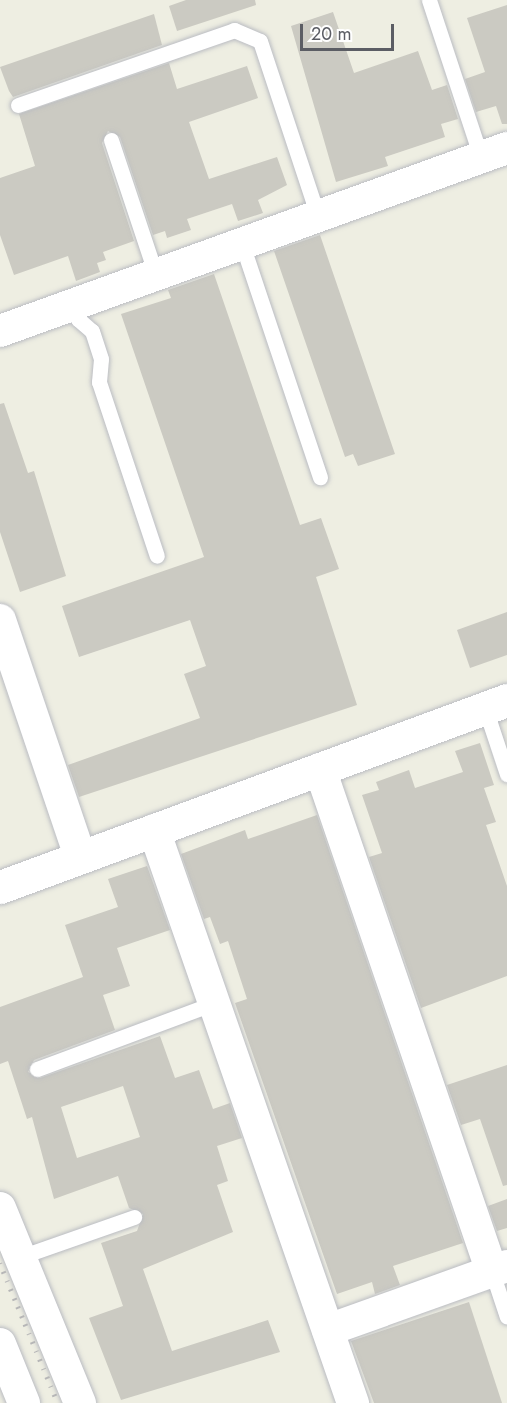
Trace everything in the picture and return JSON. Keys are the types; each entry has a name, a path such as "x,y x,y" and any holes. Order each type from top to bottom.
{"street":[{"path":"0,331 494,153"},
{"path":"0,620 80,857"},
{"path":"0,887 496,704"},
{"path":"320,769 499,1269 328,1330"},
{"path":"154,830 353,1403"},
{"path":"0,1208 80,1403"},
{"path":"0,1344 24,1403"}],"lane":[{"path":"429,0 494,153"},
{"path":"18,105 234,30 260,41 318,216"},
{"path":"111,140 156,274"},
{"path":"242,244 320,477"},
{"path":"73,305 78,319 92,331 101,359 99,382 157,556"},
{"path":"496,704 507,774"},
{"path":"37,1069 214,1003"},
{"path":"20,1257 134,1216"},
{"path":"499,1269 507,1317"}],"building":[{"path":"186,0 255,0 256,5 177,31 169,6"},
{"path":"507,5 507,124 502,124 496,106 476,112 465,79 485,72 467,18"},
{"path":"333,12 354,73 418,51 432,90 447,85 458,119 441,124 445,137 385,157 388,166 336,182 291,26"},
{"path":"154,14 162,45 13,97 9,91 0,67"},
{"path":"169,63 177,89 247,66 258,98 189,122 209,179 277,157 287,185 258,200 263,213 238,221 232,204 187,219 191,230 167,238 165,231 153,235 120,137 108,131 102,143 134,241 103,252 106,260 97,263 100,272 76,281 68,256 14,275 0,235 0,178 35,166 19,114"},
{"path":"320,235 395,454 358,466 353,454 345,457 274,251"},
{"path":"214,274 300,525 321,518 339,569 316,577 357,705 79,797 68,765 200,718 184,674 206,666 190,620 79,657 62,606 204,557 121,314 171,298 168,290"},
{"path":"4,403 28,473 34,471 66,576 20,592 0,532 0,404"},
{"path":"507,612 507,655 470,668 457,630"},
{"path":"480,743 494,785 484,788 496,822 486,825 507,886 507,976 421,1008 369,857 382,853 362,795 379,790 376,782 409,770 415,788 463,772 455,751"},
{"path":"317,815 463,1243 393,1266 400,1285 375,1294 372,1282 337,1294 235,1003 247,999 228,941 220,944 210,917 204,919 181,854 245,830 248,839"},
{"path":"147,866 170,930 117,948 130,986 103,995 115,1030 34,1060 28,1072 40,1078 160,1036 175,1078 199,1070 213,1109 230,1103 242,1138 217,1146 228,1181 217,1185 233,1232 143,1269 172,1351 268,1320 280,1352 121,1400 89,1318 123,1306 101,1243 137,1231 143,1214 129,1208 118,1176 54,1199 32,1117 27,1119 8,1061 0,1064 0,1007 83,977 65,925 118,907 108,879","holes":["123,1086 140,1137 77,1158 61,1107"]},
{"path":"507,1065 507,1185 503,1186 480,1119 461,1125 447,1085"},
{"path":"507,1199 507,1228 497,1231 488,1206"},
{"path":"469,1302 502,1403 374,1403 351,1341"}],"railway":[{"path":"0,1263 58,1403"}]}
